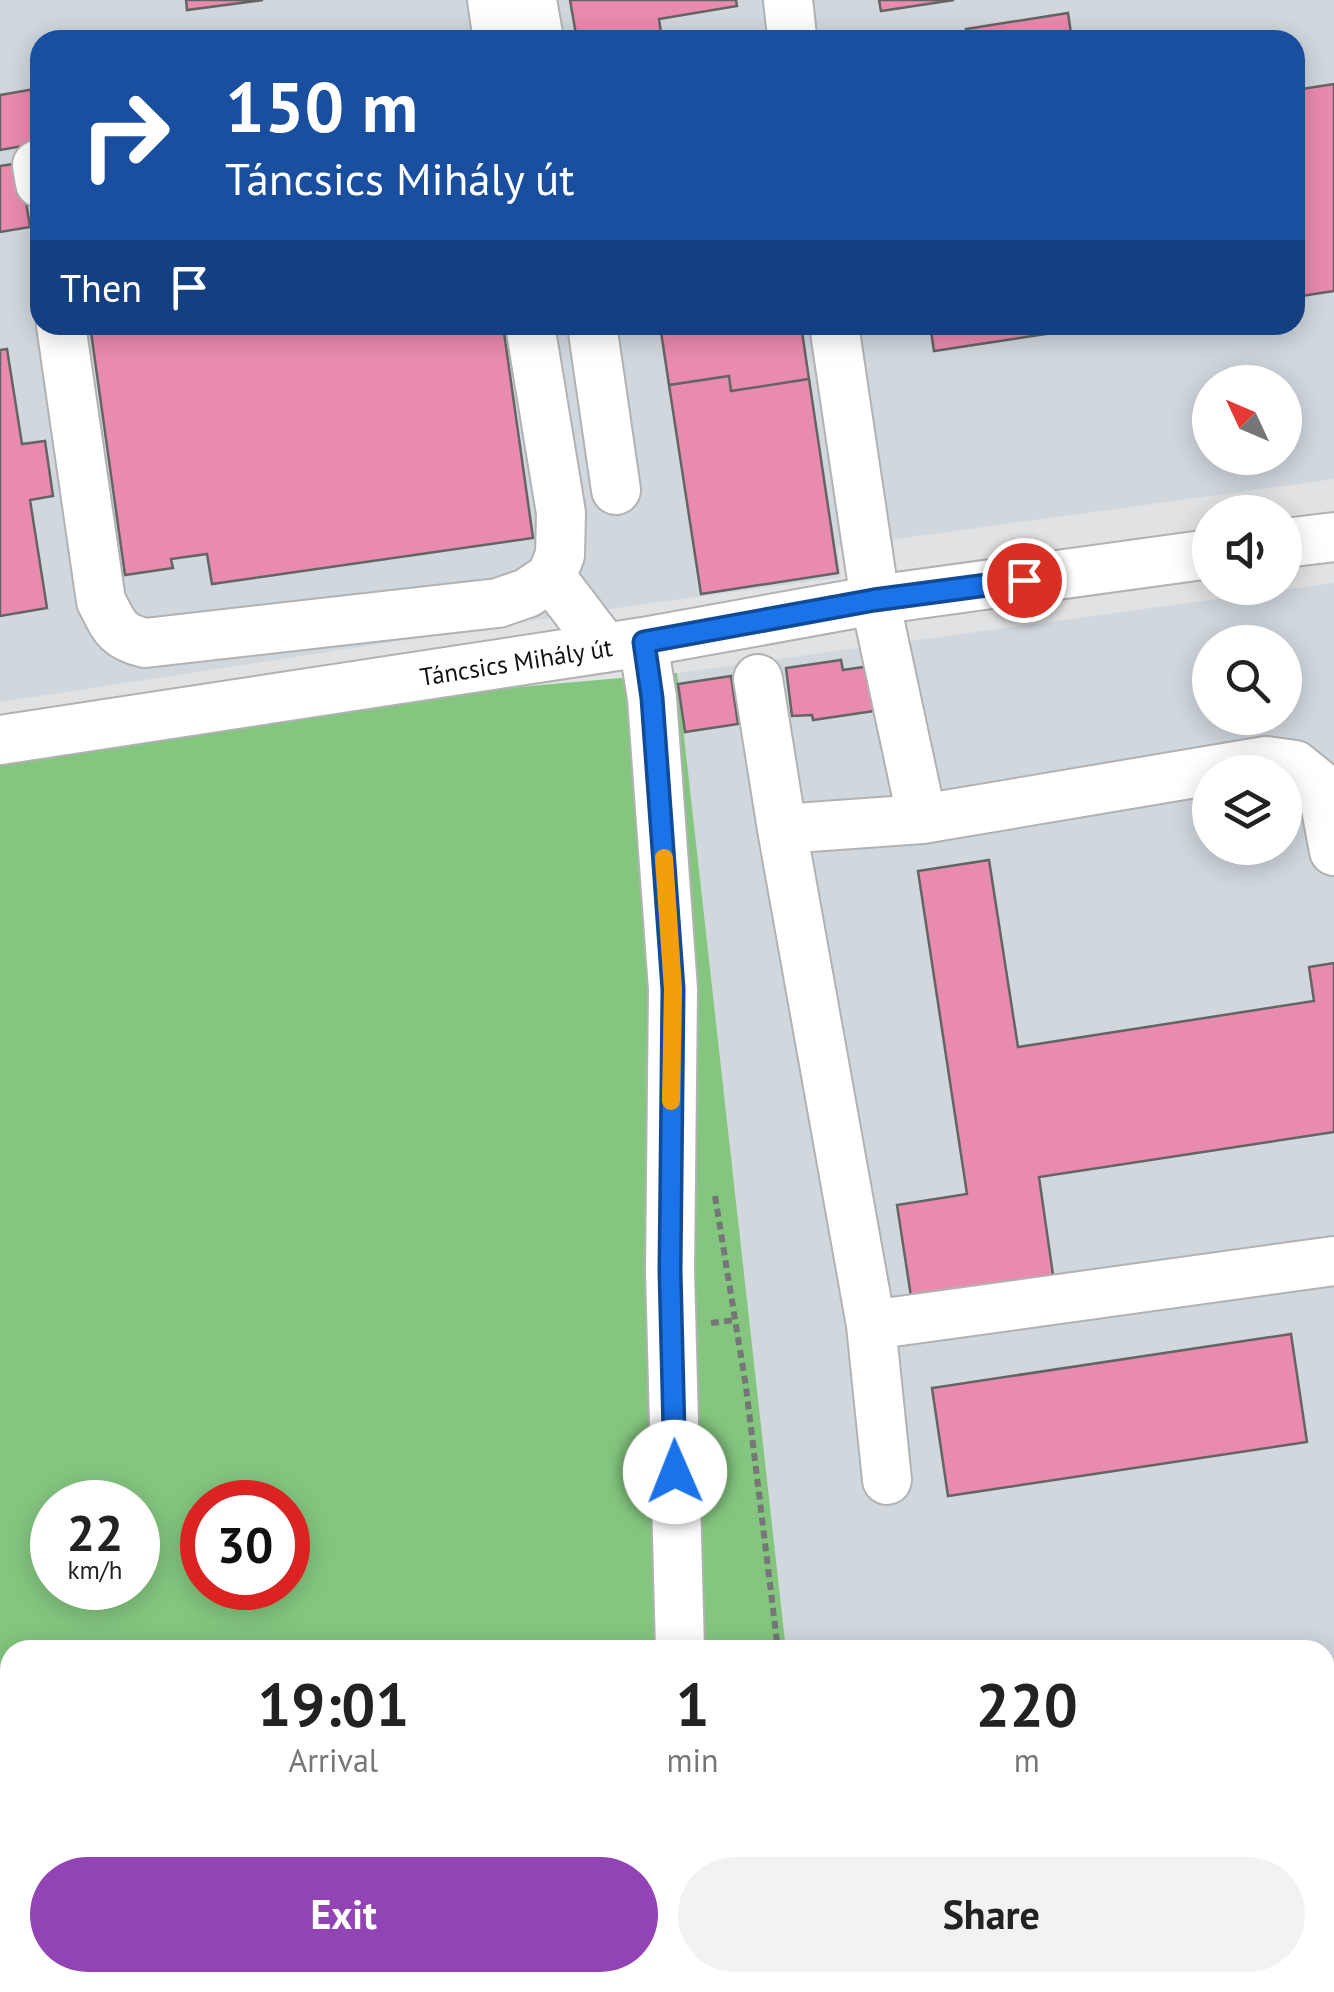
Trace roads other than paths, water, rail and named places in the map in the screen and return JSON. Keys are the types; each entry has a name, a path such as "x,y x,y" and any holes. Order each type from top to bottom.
{"street":[{"path":"492,0 496,30"},
{"path":"532,0 537,30"},
{"path":"62,335 102,601 114,626 126,638 145,643 498,603 527,593 550,577 560,555 562,513 532,335"},
{"path":"593,335 616,490"},
{"path":"835,335 874,600 922,819"},
{"path":"1302,542 1334,537"},
{"name":"Táncsics Mihály út","path":"0,740 624,645 874,600 1192,556"},
{"path":"550,577 624,645 652,698 673,989 670,1271 680,1640"},
{"path":"758,679 871,1324 887,1480"},
{"path":"782,830 922,819 1266,761 1296,766 1322,787 1334,851"},
{"path":"871,1324 1334,1261"}]}
